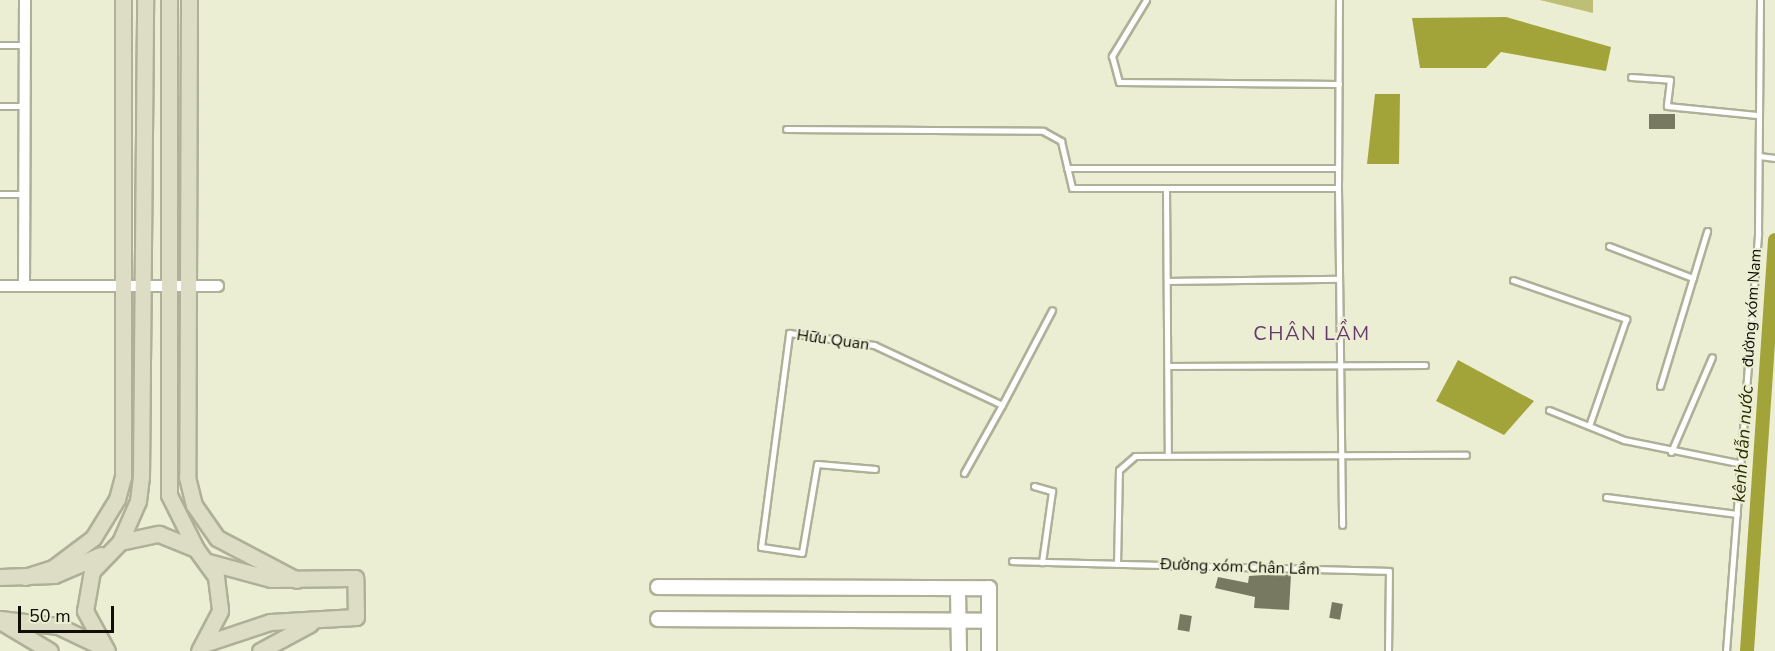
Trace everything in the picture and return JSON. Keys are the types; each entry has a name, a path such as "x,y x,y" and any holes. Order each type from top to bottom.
{"main road":[{"path":"25,577 53,568 93,538 117,500 123,477 121,285 123,0"},
{"path":"120,542 138,501 141,477 145,0"},
{"path":"169,0 168,477 174,510 196,549 208,562 220,594 218,620 203,647"},
{"path":"189,0 187,477 194,505 217,538 297,580"},
{"path":"123,477 141,477"},
{"path":"168,477 187,477"},
{"path":"0,577 54,575 104,554 120,542 159,534 196,549"},
{"path":"104,554 92,571 85,610 104,649"},
{"path":"203,647 270,622 356,617 355,578 297,580 243,574 208,562"},
{"path":"260,651 322,619"},
{"path":"0,620 58,626 104,649"},
{"path":"0,620 50,651"}],"street":[{"path":"24,286 25,0"},
{"path":"0,286 218,286"},
{"path":"658,587 958,590 989,588 989,651"},
{"path":"958,590 959,651"},
{"path":"658,619 989,621"}],"lane":[{"path":"1146,0 1112,56 1119,82 1339,84"},
{"path":"1340,0 1338,188 1342,525"},
{"name":"đường xóm Nam","path":"1726,651 1737,514 1738,463 1759,156 1757,115 1760,0"},
{"path":"0,45 25,45"},
{"path":"1631,77 1670,80 1667,106 1757,115"},
{"path":"0,106 25,106"},
{"path":"786,129 1043,131 1061,141 1072,188 1338,188"},
{"path":"1759,156 1774,158"},
{"path":"1067,168 1338,168"},
{"path":"1166,188 1168,453"},
{"path":"0,194 25,194"},
{"path":"1660,386 1707,231"},
{"path":"1609,246 1693,278"},
{"path":"1167,281 1339,279"},
{"path":"1513,280 1626,319 1589,426"},
{"path":"964,472 1052,310"},
{"name":"Hữu Quan","path":"875,469 817,464 802,553 761,547 789,333 874,345 1002,405"},
{"path":"1671,452 1712,357"},
{"path":"1168,366 1425,365"},
{"path":"1550,410 1589,426 1671,452 1738,463"},
{"path":"1117,564 1119,470 1135,456 1168,453 1466,455"},
{"path":"1034,486 1052,491 1042,562"},
{"path":"1606,497 1737,514"},
{"name":"Đường xóm Chân Lầm","path":"1012,561 1389,571 1388,651"}],"green space":[{"path":"1540,0 1593,0 1593,13"}],"shaded area":[{"path":"1506,17 1611,47 1606,71 1501,52 1486,68 1420,68 1412,18"},
{"path":"1375,94 1400,94 1399,164 1367,164"},
{"path":"1458,360 1534,401 1504,435 1436,401"}],"building":[{"path":"1649,114 1675,114 1675,129 1649,129"},
{"path":"1291,575 1289,610 1254,608 1255,597 1215,588 1218,577 1248,583 1249,576"},
{"path":"1332,602 1343,604 1340,620 1329,618"},
{"path":"1180,614 1192,616 1189,632 1177,630"}],"waterway":[{"name":"kênh dẫn nước","path":"1747,651 1775,240"}],"district":[{"name":"CHÂN LẦM","path":"1312,333"}]}
